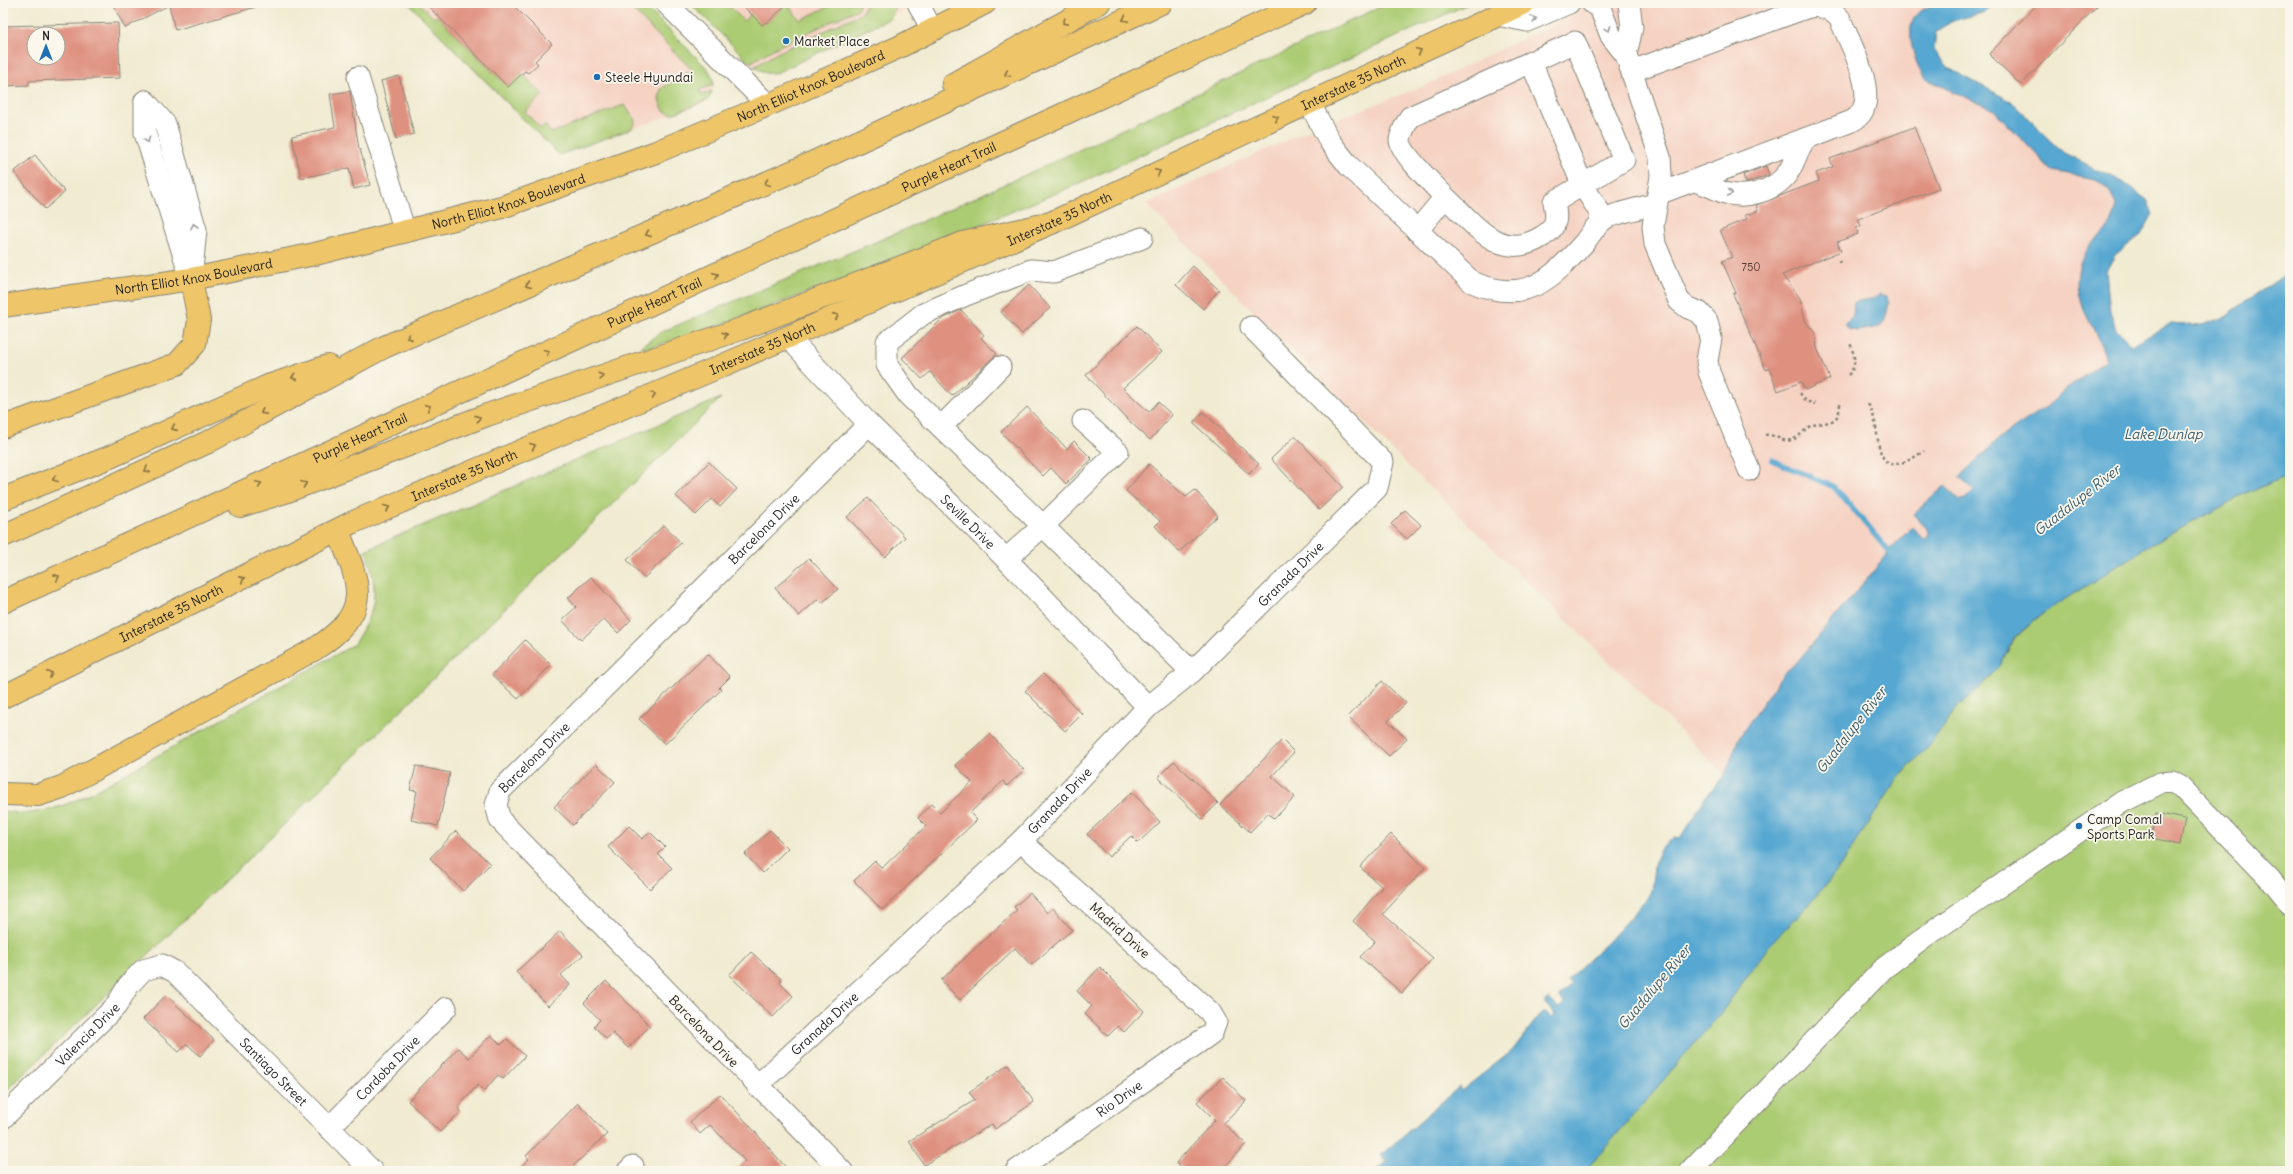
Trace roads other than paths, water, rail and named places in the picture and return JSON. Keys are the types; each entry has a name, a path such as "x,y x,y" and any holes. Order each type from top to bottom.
{"main road":[{"name":"North Elliot Knox Boulevard","path":"3,306 191,279 315,254 502,207 656,152 768,105 932,30 985,3"},
{"path":"803,167 1099,3"},
{"path":"3,499 110,457 268,386 384,347 803,167 1161,3"},
{"name":"Purple Heart Trail","path":"12,598 1305,3"},
{"name":"Interstate 35 North","path":"9,694 352,523 1051,223 1524,3"},
{"path":"135,542 285,492 487,415 742,329 963,244 1051,223"},
{"path":"3,427 177,364 196,344 199,320 191,279"},
{"path":"10,532 208,442 384,347"},
{"path":"3,794 38,795 62,787 315,649 335,636 349,622 354,611 356,605 357,586 351,563 338,531"}],"street":[{"path":"666,3 768,105"},
{"path":"918,3 932,30"},
{"path":"1497,15 1527,21 1569,3"},
{"path":"1592,3 1600,8 1611,36 1629,63 1660,157 1662,170 1653,226 1655,244 1679,301 1688,308 1699,312 1707,320 1711,338 1707,361 1709,372 1749,470"},
{"path":"1628,3 1632,28 1629,63"},
{"path":"1309,102 1330,142 1349,166 1472,282 1489,290 1534,288 1550,278 1569,260 1604,219 1657,199 1693,181 1858,118 1866,108 1866,88 1840,19 1831,10 1818,6 1806,8 1629,63"},
{"path":"1575,42 1624,160 1554,202 1557,217 1553,227 1544,236 1526,245 1508,247 1494,241 1445,197 1406,153 1400,141 1404,128 1410,117 1531,62 1575,42"},
{"path":"1531,62 1582,184 1604,219"},
{"path":"358,77 406,232"},
{"path":"145,101 165,124 196,230 191,279 145,133 145,101"},
{"path":"1693,181 1709,185 1725,192 1743,194 1762,192 1781,181 1806,139"},
{"path":"1417,231 1445,197"},
{"path":"1142,238 1054,272 1031,270 966,295 923,314 887,342 887,365 909,396 1192,672"},
{"name":"Granada Drive","path":"757,1086 1021,840 1148,707 1192,672 1377,488 1383,462 1251,327"},
{"name":"Seville Drive","path":"788,337 869,424 1006,559 1148,707"},
{"path":"941,427 1000,367"},
{"path":"1006,559 1043,526 1118,452 1083,421"},
{"name":"Barcelona Drive","path":"842,1171 757,1086 500,820 497,813 500,791 869,424"},
{"path":"1690,1171 1884,968 1928,935 2122,802 2160,783 2172,782 2180,787 2270,879 2290,904"},
{"name":"Madrid Drive","path":"1021,840 1210,1012 1216,1022"},
{"name":"Valencia Drive","path":"3,1118 116,1006 128,986 143,970 162,965 175,972"},
{"name":"Santiago Street","path":"175,972 372,1171"},
{"name":"Cordoba Drive","path":"329,1128 446,1008"},
{"name":"Rio Drive","path":"1016,1171 1212,1033 1216,1022"}],"water":[{"name":"Lake Dunlap","path":"1937,3 1995,3 1985,12 1953,21 1936,31 1934,50 1948,68 2009,100 2064,153 2123,182 2147,200 2153,214 2141,235 2115,255 2106,271 2110,312 2116,329 2132,346 2170,323 2202,325 2224,317 2290,271 2290,474 2237,498 2152,544 2051,608 2013,638 2000,666 1979,688 1957,707 1931,743 1897,780 1837,871 1815,898 1771,943 1721,1013 1585,1171 1375,1171 1387,1162 1381,1155 1459,1087 1461,1091 1512,1051 1542,1012 1546,1012 1552,1018 1555,1015 1544,1002 1549,999 1559,1008 1564,1003 1559,996 1571,984 1567,980 1607,942 1646,900 1651,891 1655,860 1660,850 1674,837 1680,838 1707,795 1725,775 1739,737 1784,673 1797,662 1887,555 1888,551 1912,527 1924,540 1928,537 1929,531 1913,514 1945,486 1960,500 1966,499 1974,491 1959,477 2001,437 2046,407 2069,387 2106,360 2083,308 2077,282 2079,268 2087,249 2108,228 2112,220 2116,205 2110,192 2095,179 2052,171 1994,110 1924,78 1914,54 1911,26 1914,18 1920,11"},
{"path":"1880,294 1886,296 1889,303 1885,320 1880,327 1857,331 1848,329 1845,323 1853,316 1854,302 1871,299"}],"waterway":[{"path":"1772,460 1834,487 1892,555"}],"place":[{"name":"Market Place","path":"786,41"},
{"name":"Steele Hyundai","path":"597,77"},
{"name":"Camp Comal Sports Park","path":"2079,826"}],"water label":[{"name":"Guadalupe River","path":"2077,500"},
{"name":"Guadalupe River","path":"1851,730"},
{"name":"Guadalupe River","path":"1654,987"}]}
